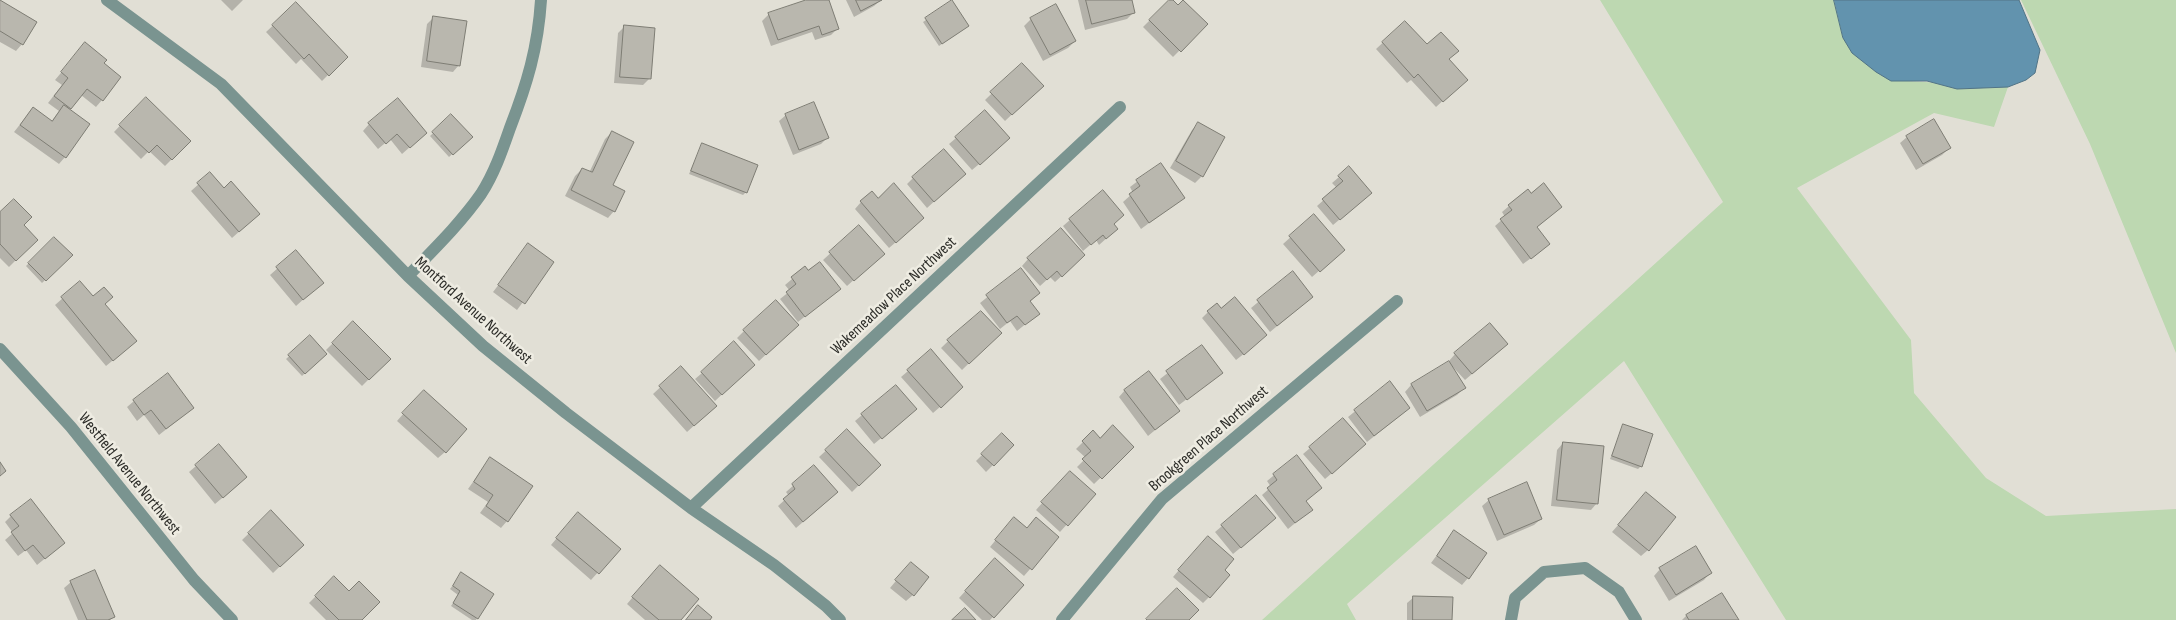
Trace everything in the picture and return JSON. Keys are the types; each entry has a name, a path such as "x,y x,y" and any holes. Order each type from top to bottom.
{"street":[{"name":"Montford Avenue Northwest","path":"107,0 221,84 408,276 483,346 566,413 691,508 774,565 826,606 840,620"},
{"path":"408,276 455,228 481,193 498,162 530,74 540,23 541,0"},
{"name":"Wakemeadow Place Northwest","path":"691,508 1120,107"},
{"name":"Brookgreen Place Northwest","path":"1062,620 1162,498 1397,301"},
{"name":"Westfield Avenue Northwest","path":"0,349 71,426 194,580 232,620"},
{"path":"1511,620 1515,598 1544,572 1586,568 1619,592 1636,620"}],"green space":[{"path":"1600,0 1835,0 1891,80 2008,87 1994,127 1934,113 1797,188 1911,340 1914,393 1986,478 2046,516 2176,509 2176,620 1786,620 1624,361 1347,604 1356,620 1262,620 1723,202"},
{"path":"2021,0 2176,0 2176,353 2090,144"}],"water":[{"path":"1834,0 2019,0 2040,50 2035,73 2026,80 2008,87 1957,89 1927,81 1891,81 1852,53 1843,38"}],"building":[{"path":"0,0 37,22 23,45 0,31"},
{"path":"806,0 829,0 839,29 822,35 819,26 778,40 768,13"},
{"path":"856,0 882,0 861,11"},
{"path":"952,0 969,26 942,44 925,18"},
{"path":"1086,0 1132,0 1135,13 1092,24"},
{"path":"1169,0 1173,0 1178,5 1183,0 1208,24 1181,52 1149,20"},
{"path":"296,2 348,57 329,76 309,54 304,59 272,25"},
{"path":"1056,4 1076,41 1050,55 1030,18"},
{"path":"433,16 467,21 460,66 427,61"},
{"path":"1405,21 1427,44 1441,32 1459,51 1449,59 1468,80 1443,102 1418,74 1414,78 1382,42"},
{"path":"624,25 655,28 651,79 620,77"},
{"path":"85,42 107,60 104,63 121,77 103,101 87,89 71,109 54,96 68,78 61,72"},
{"path":"1022,63 1044,86 1012,115 990,92"},
{"path":"146,97 191,141 172,160 157,145 149,153 119,125"},
{"path":"398,98 427,133 410,148 397,134 386,144 368,123"},
{"path":"814,102 829,138 799,150 785,114"},
{"path":"64,105 90,124 66,158 20,125 33,107 52,121"},
{"path":"985,110 1010,138 980,165 955,137"},
{"path":"451,114 473,137 453,155 432,132"},
{"path":"1934,119 1951,148 1923,164 1906,136"},
{"path":"1198,122 1225,137 1203,177 1176,161"},
{"path":"612,131 634,142 613,185 625,191 615,212 571,190 582,168 592,172"},
{"path":"702,143 758,165 747,193 691,171"},
{"path":"944,149 966,174 934,202 912,177"},
{"path":"1161,163 1185,198 1149,223 1129,194 1140,186 1136,180"},
{"path":"1349,166 1372,193 1340,220 1322,199 1343,181 1338,176"},
{"path":"210,172 224,188 231,181 260,214 239,232 197,183"},
{"path":"894,183 924,218 896,243 860,201 872,191 878,198"},
{"path":"1544,183 1562,207 1537,227 1550,244 1531,259 1500,219 1512,210 1508,205 1528,189 1531,193"},
{"path":"1103,190 1124,215 1114,224 1118,229 1106,239 1103,235 1091,245 1069,219"},
{"path":"14,199 32,217 24,225 38,240 16,261 0,244 0,212"},
{"path":"1314,214 1345,250 1320,272 1289,236"},
{"path":"859,225 885,254 854,281 829,252"},
{"path":"1061,228 1085,255 1062,277 1057,271 1047,280 1027,258"},
{"path":"54,237 73,255 46,281 28,263"},
{"path":"528,243 554,262 525,304 498,285"},
{"path":"296,250 324,283 303,300 276,267"},
{"path":"820,262 841,289 805,317 786,292 796,284 791,277 805,266 808,270"},
{"path":"1021,268 1040,293 1030,301 1040,314 1025,325 1017,316 1007,323 986,295"},
{"path":"1293,271 1313,297 1277,326 1257,300"},
{"path":"80,281 93,296 104,287 113,297 105,304 137,341 113,361 61,297"},
{"path":"1235,297 1267,335 1244,355 1207,311 1217,303 1221,308"},
{"path":"776,300 799,325 766,355 743,330"},
{"path":"981,311 1002,333 969,364 947,340"},
{"path":"353,321 391,359 369,380 332,343"},
{"path":"1490,323 1508,344 1472,374 1454,353"},
{"path":"310,335 327,354 305,374 288,355"},
{"path":"734,341 755,365 722,395 701,372"},
{"path":"1202,345 1223,373 1187,400 1166,371"},
{"path":"931,349 963,387 941,408 907,370"},
{"path":"1449,361 1466,388 1427,411 1411,384"},
{"path":"681,366 717,406 694,426 659,386"},
{"path":"1149,371 1180,411 1155,430 1124,390"},
{"path":"168,373 194,408 166,429 151,410 144,415 133,400"},
{"path":"1390,381 1410,408 1374,436 1354,410"},
{"path":"896,385 917,409 882,439 861,414"},
{"path":"424,390 467,429 446,453 402,413"},
{"path":"1343,418 1366,444 1332,474 1309,447"},
{"path":"1623,424 1653,434 1642,467 1612,456"},
{"path":"1113,425 1134,447 1102,479 1082,459 1091,451 1082,441 1093,430 1100,438"},
{"path":"847,429 881,465 859,486 825,450"},
{"path":"1002,433 1014,445 994,466 981,454"},
{"path":"1563,442 1604,446 1598,504 1557,500"},
{"path":"219,444 247,477 223,498 195,465"},
{"path":"1297,455 1322,488 1306,501 1313,510 1295,523 1267,488 1277,480 1273,474"},
{"path":"490,457 533,486 508,522 486,506 493,495 474,482"},
{"path":"0,462 6,471 0,476"},
{"path":"814,465 838,492 803,522 783,499 795,489 792,484"},
{"path":"1070,471 1096,494 1068,526 1041,502"},
{"path":"1527,482 1542,519 1504,535 1488,499"},
{"path":"1646,492 1676,517 1649,551 1618,525"},
{"path":"1256,495 1276,518 1241,548 1221,525"},
{"path":"31,499 65,543 45,559 33,545 25,551 11,532 19,526 10,515"},
{"path":"271,510 304,545 280,567 248,533"},
{"path":"578,512 621,549 599,574 556,538"},
{"path":"1014,517 1027,528 1036,517 1059,537 1032,570 995,540"},
{"path":"1454,530 1487,553 1469,579 1437,556"},
{"path":"1208,536 1234,559 1225,570 1230,575 1210,598 1178,570"},
{"path":"1696,546 1712,573 1676,595 1659,568"},
{"path":"995,558 1024,585 994,618 965,591"},
{"path":"911,562 929,577 914,596 895,580"},
{"path":"660,565 699,599 681,620 659,620 632,597"},
{"path":"95,570 115,617 108,620 87,620 70,581"},
{"path":"461,572 494,594 478,619 453,603 460,591 453,586"},
{"path":"334,576 349,591 359,581 380,602 362,620 339,620 315,596"},
{"path":"1177,588 1199,610 1189,620 1147,620 1146,619"},
{"path":"1722,593 1739,620 1689,620 1686,615"},
{"path":"1413,596 1453,597 1452,620 1413,620"},
{"path":"698,605 712,617 710,620 686,620"},
{"path":"965,608 976,620 952,620"}]}
